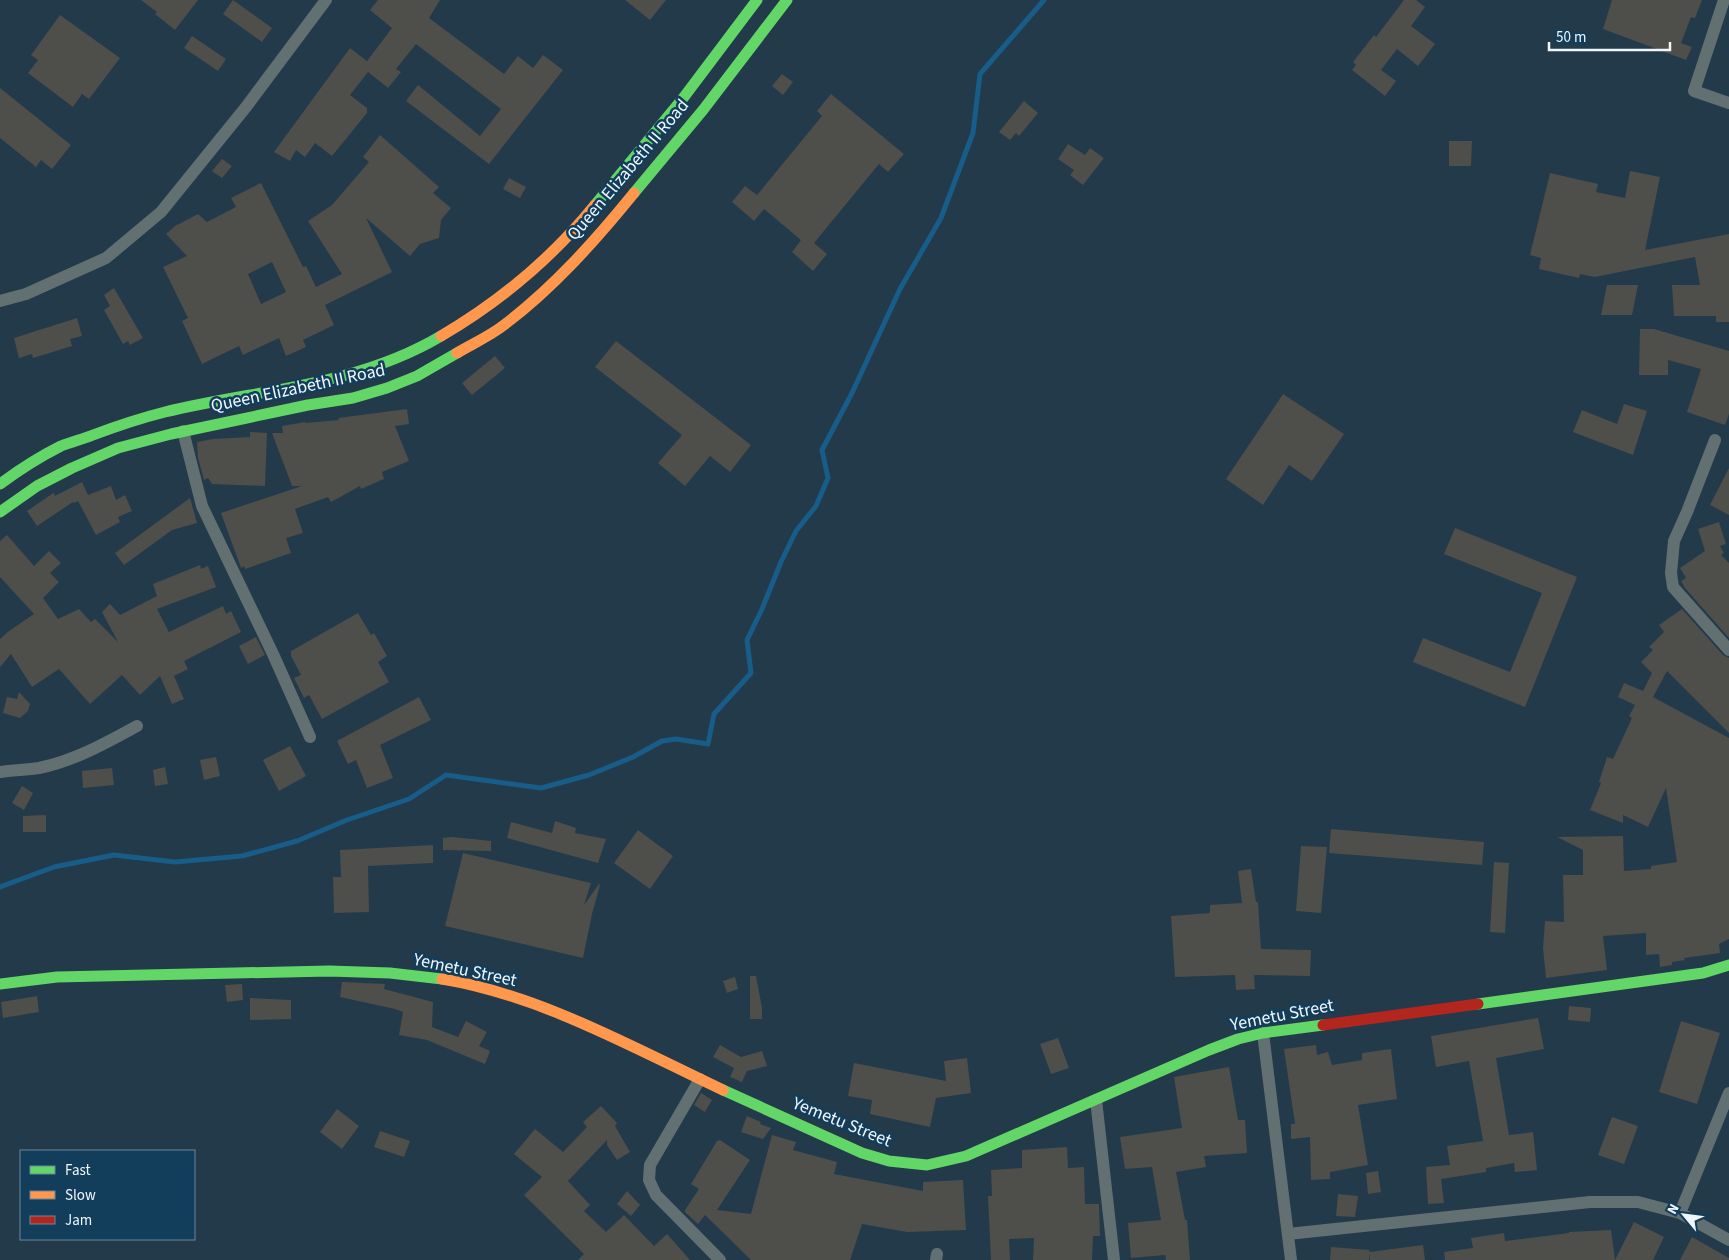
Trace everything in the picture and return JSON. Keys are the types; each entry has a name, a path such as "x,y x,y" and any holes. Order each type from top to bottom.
{"main road":[{"name":"Queen Elizabeth II Road","path":"0,484 22,468 62,446 112,428 165,412 302,386 364,371 426,345 488,307 536,267 582,221 684,97 757,0"},
{"name":"Queen Elizabeth II Road","path":"0,512 37,486 118,448 183,431 308,405 353,398 387,388 417,376 503,326 552,284 599,236 702,110 787,0"},
{"path":"615,182 632,197"},
{"name":"Yemetu Street","path":"0,984 57,977 329,971 372,971 438,979 489,990 536,1005 613,1038 862,1153 889,1161 928,1165 966,1156 1238,1039 1263,1033 1703,973 1729,965"}],"street":[{"path":"0,301 26,294 106,258 161,212 246,107 326,0"},
{"path":"1724,0 1694,91 1729,103"},
{"path":"183,431 202,506 273,654 310,737"},
{"path":"1715,440 1674,541 1671,573 1674,587 1729,650"},
{"path":"0,772 39,768 69,759 106,743 137,726"},
{"path":"1263,1033 1291,1260"},
{"path":"700,1079 650,1165 649,1180 656,1195 720,1260"},
{"path":"1680,1213 1729,1093"},
{"path":"1096,1100 1114,1260"},
{"path":"1288,1234 1590,1202 1638,1202 1680,1213 1729,1240"}],"building":[{"path":"141,0 198,0 175,30 155,14 157,12"},
{"path":"233,0 272,28 262,42 223,14"},
{"path":"378,0 440,0 429,18 504,74 518,56 533,68 543,55 563,70 489,164 406,101 418,85 480,136 501,109 416,44 396,69 401,72 388,88 368,72 350,95 367,108 367,113 332,156 315,143 305,157 296,150 290,161 274,152 350,48 367,61 392,28 370,10"},
{"path":"625,0 666,0 650,20"},
{"path":"1404,0 1416,0 1425,7 1411,26 1435,44 1418,66 1397,49 1381,70 1396,81 1385,96 1352,70 1356,65 1353,62 1374,35 1376,37"},
{"path":"1612,0 1702,0 1695,18 1691,17 1681,43 1692,47 1686,60 1603,29"},
{"path":"60,15 120,58 89,99 82,94 73,107 28,73 38,60 31,55"},
{"path":"192,36 226,59 218,71 184,48"},
{"path":"782,74 793,82 783,95 772,86"},
{"path":"0,88 71,145 52,169 41,160 36,167 0,138"},
{"path":"831,94 904,154 888,172 879,164 814,243 827,254 813,271 792,252 801,240 764,209 754,221 732,202 745,186 757,195 822,116 817,111"},
{"path":"1024,101 1038,113 1019,136 1016,133 1010,140 999,132"},
{"path":"380,135 439,187 433,193 451,208 441,220 439,238 420,244 410,256 366,218 392,272 325,305 334,325 303,340 306,347 286,356 279,338 243,355 239,346 202,364 182,321 188,318 163,267 187,256 166,234 175,226 198,214 207,222 236,207 231,198 261,183 303,267 306,266 316,287 342,274 308,221 332,205 369,162 363,157","holes":["272,262 286,292 261,304 248,274"]},
{"path":"1449,141 1472,141 1471,166 1449,166"},
{"path":"1068,144 1085,155 1090,148 1104,158 1083,185 1070,175 1074,170 1058,159"},
{"path":"222,159 232,166 222,178 212,171"},
{"path":"1630,171 1660,177 1645,250 1729,234 1729,322 1716,322 1716,316 1674,316 1672,285 1700,285 1695,257 1595,277 1580,274 1579,278 1539,269 1541,258 1530,255 1550,173 1598,184 1596,192 1625,198"},
{"path":"509,178 526,187 520,198 503,189"},
{"path":"1607,285 1638,285 1632,315 1601,315"},
{"path":"114,288 143,338 130,345 128,341 123,344 104,310 110,306 104,295"},
{"path":"77,318 82,336 70,339 72,346 33,358 32,354 19,358 14,338"},
{"path":"1640,329 1654,329 1729,351 1729,414 1725,425 1687,412 1701,369 1668,360 1668,375 1639,375"},
{"path":"616,341 751,445 730,472 710,456 685,486 658,463 682,435 595,367"},
{"path":"495,356 505,368 472,395 462,383"},
{"path":"1283,394 1344,434 1312,481 1289,465 1263,505 1226,479"},
{"path":"1624,404 1647,411 1633,455 1573,432 1582,410 1617,424"},
{"path":"407,409 409,424 395,426 409,461 382,472 384,479 361,489 360,486 331,502 328,497 295,509 303,533 286,538 291,553 245,569 244,566 241,568 221,513 302,486 292,486 272,433 283,433 282,426 305,422 339,420 338,418"},
{"path":"250,432 267,433 265,486 212,484 208,478 204,480 198,458 197,442 250,437"},
{"path":"1729,468 1729,515 1710,505"},
{"path":"82,482 88,495 111,486 116,500 125,495 132,511 118,517 120,522 96,535 78,501 73,502 37,526 27,511 52,494 54,493 55,496"},
{"path":"190,498 197,523 172,530 124,565 115,553"},
{"path":"1719,522 1726,544 1720,546 1724,553 1721,555 1729,563 1729,638 1681,581 1686,578 1680,568 1705,551 1698,529"},
{"path":"1455,528 1577,577 1525,707 1413,662 1423,638 1510,672 1542,593 1444,554"},
{"path":"7,535 34,566 49,551 61,563 50,573 59,582 43,598 58,619 79,609 91,622 95,619 118,642 102,612 110,604 120,615 157,596 153,584 200,565 201,569 208,566 216,587 157,609 169,632 223,606 226,614 231,611 241,632 184,661 188,669 174,676 184,699 172,704 160,676 140,695 122,675 90,704 59,669 32,687 11,654 0,667 0,639 34,614 0,577 0,541"},
{"path":"1682,609 1723,655 1729,658 1729,733 1667,671 1653,697 1729,738 1729,939 1719,944 1720,953 1684,958 1685,960 1672,962 1672,965 1660,967 1659,954 1646,955 1646,933 1603,936 1607,970 1546,978 1543,948 1545,921 1564,922 1563,875 1583,875 1583,850 1557,837 1623,836 1624,871 1651,869 1651,866 1677,862 1666,788 1648,827 1623,815 1623,823 1590,810 1601,783 1599,782 1607,757 1613,759 1632,718 1629,716 1635,705 1618,697 1624,683 1643,691 1652,673 1641,662 1653,650 1649,647 1664,632 1659,625"},
{"path":"358,613 371,635 374,633 387,656 378,662 389,682 322,719 309,695 304,698 294,678 301,675 291,656 291,651"},
{"path":"256,637 265,655 248,664 239,646"},
{"path":"19,692 30,704 28,711 20,718 3,713 7,697 17,699"},
{"path":"419,697 431,720 380,745 393,778 367,788 356,760 348,764 337,741"},
{"path":"290,746 306,776 279,791 263,760"},
{"path":"216,757 220,776 204,780 200,760"},
{"path":"165,767 168,784 155,786 153,770"},
{"path":"112,768 114,785 83,788 82,771"},
{"path":"22,786 33,793 24,810 12,803"},
{"path":"46,815 46,832 23,832 23,816"},
{"path":"555,821 576,828 575,833 606,839 598,863 507,838 511,822 552,833"},
{"path":"1331,829 1484,842 1482,865 1329,853"},
{"path":"638,830 673,856 650,889 614,863"},
{"path":"452,837 491,841 491,851 443,850 443,838"},
{"path":"433,845 433,863 368,866 369,912 334,913 333,877 341,877 340,850"},
{"path":"1301,846 1327,847 1321,913 1296,911"},
{"path":"463,853 591,883 584,905 599,884 583,958 445,926"},
{"path":"1494,862 1509,863 1505,933 1490,932"},
{"path":"1251,869 1256,902 1258,902 1261,949 1311,950 1310,976 1254,975 1255,989 1236,990 1235,975 1175,977 1171,916 1210,913 1210,905 1242,903 1238,871"},
{"path":"750,976 756,976 762,1008 762,1019 750,1019"},
{"path":"735,977 738,989 727,993 723,981"},
{"path":"342,982 385,984 384,989 433,1002 432,1027 458,1037 466,1021 487,1032 479,1046 490,1051 485,1064 427,1040 399,1035 403,1012 340,997"},
{"path":"242,984 243,1000 227,1002 225,985"},
{"path":"37,996 39,1012 3,1018 1,1002"},
{"path":"250,998 291,1000 291,1019 250,1020"},
{"path":"1569,1006 1591,1008 1590,1022 1568,1020"},
{"path":"1538,1018 1544,1049 1496,1058 1509,1135 1533,1132 1537,1170 1515,1172 1514,1163 1486,1168 1486,1172 1441,1179 1444,1203 1428,1204 1426,1167 1450,1165 1447,1146 1483,1141 1469,1061 1436,1067 1431,1036"},
{"path":"1681,1021 1720,1033 1697,1104 1659,1092"},
{"path":"1058,1038 1069,1068 1051,1074 1040,1044"},
{"path":"720,1045 741,1057 762,1051 767,1066 747,1071 742,1082 730,1077 734,1068 713,1057"},
{"path":"1316,1045 1317,1055 1328,1052 1332,1065 1362,1060 1362,1053 1391,1049 1397,1099 1358,1105 1368,1165 1330,1172 1330,1179 1311,1180 1310,1137 1291,1139 1291,1124 1295,1124 1284,1049"},
{"path":"967,1058 971,1093 936,1098 930,1127 870,1114 872,1100 848,1096 854,1063 946,1081 944,1061"},
{"path":"1229,1067 1238,1120 1245,1120 1247,1153 1204,1156 1206,1167 1176,1172 1185,1220 1187,1220 1190,1260 1166,1260 1165,1255 1131,1258 1128,1223 1161,1220 1152,1167 1125,1169 1120,1137 1182,1128 1174,1077"},
{"path":"701,1093 712,1100 705,1112 694,1105"},
{"path":"601,1106 617,1123 615,1126 630,1152 617,1160 607,1145 607,1140 568,1181 590,1205 584,1211 606,1232 624,1215 654,1246 667,1234 690,1260 578,1260 584,1254 524,1195 542,1177 514,1154 535,1129 563,1152 587,1127 583,1122"},
{"path":"337,1109 359,1126 342,1149 320,1132"},
{"path":"747,1116 771,1128 763,1139 741,1132"},
{"path":"1612,1117 1638,1126 1624,1164 1598,1155"},
{"path":"380,1131 410,1141 404,1157 374,1147"},
{"path":"772,1135 796,1142 793,1150 837,1162 834,1174 923,1191 923,1182 963,1180 966,1230 907,1232 862,1224 850,1260 751,1260 705,1215 698,1224 685,1210 699,1189 691,1184 717,1141 720,1140 750,1160 717,1210 751,1214"},
{"path":"1067,1147 1068,1168 1084,1167 1085,1204 1099,1204 1100,1236 1093,1236 1092,1260 1033,1260 1034,1238 1009,1239 1010,1260 991,1260 988,1196 992,1196 991,1170 1022,1168 1022,1150"},
{"path":"1378,1171 1381,1192 1368,1194 1366,1173"},
{"path":"627,1191 640,1205 631,1216 617,1204"},
{"path":"1338,1194 1358,1196 1355,1217 1336,1216"},
{"path":"1634,1222 1664,1237 1653,1260 1615,1260"},
{"path":"1611,1230 1615,1260 1445,1260 1444,1252 1473,1248 1471,1238 1504,1233 1505,1241 1569,1232"},
{"path":"1692,1237 1729,1258 1729,1260 1680,1260"},
{"path":"1423,1245 1425,1260 1370,1260 1369,1254 1369,1260 1330,1260 1331,1247 1370,1250 1369,1252"}],"waterway":[{"path":"0,887 54,867 114,855 175,862 242,856 297,841 347,820 409,799 446,775 541,788 589,775 633,757 662,741 676,739 708,744 714,714 751,673 747,640 796,531 816,506 828,478 822,450 852,393 900,289 941,218 973,133 980,74 1044,0"}],"traffic: fast":[{"path":"595,205 684,97 757,0"},
{"path":"634,193 703,110 787,0"},
{"path":"0,484 29,464 61,446 120,425 200,404 341,376 375,366 408,353 441,336"},
{"path":"0,512 37,486 118,448 171,434 308,405 353,398 387,388 417,376 457,353"},
{"path":"1478,1004 1703,973 1729,965"},
{"path":"0,984 57,977 329,971 390,973 442,979"},
{"path":"723,1090 862,1153 889,1161 927,1165 966,1156 1238,1039 1263,1033 1323,1025"}],"traffic: slow":[{"path":"457,353 499,329 540,296 589,246 634,193"},
{"path":"441,336 463,323 524,278 561,243 595,205"},
{"path":"442,979 515,997 551,1010 723,1090"}],"traffic: jam":[{"path":"1323,1025 1478,1004"}]}
